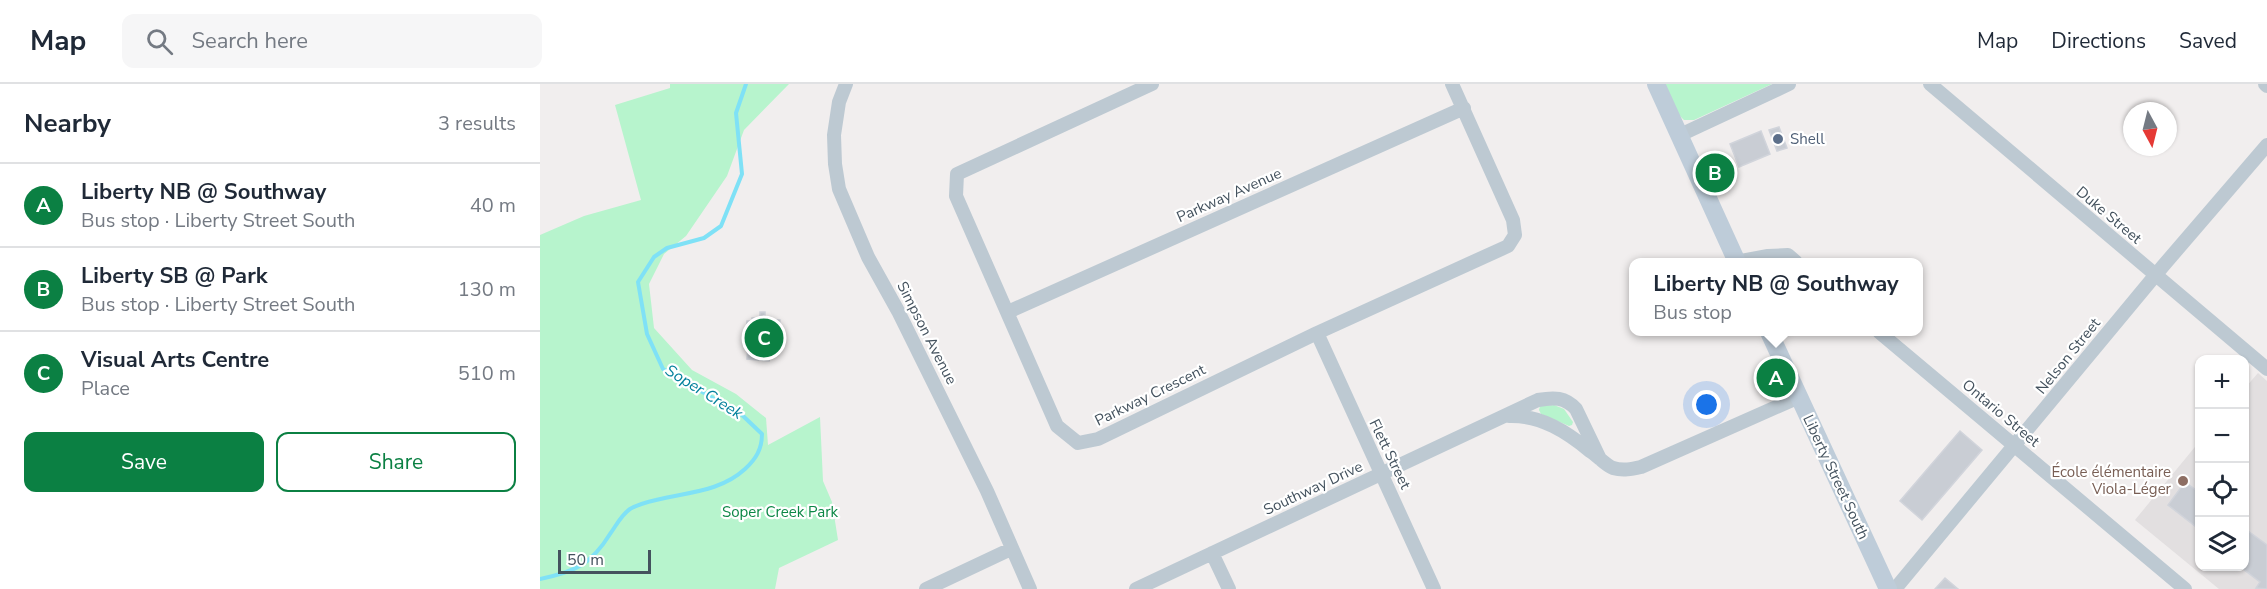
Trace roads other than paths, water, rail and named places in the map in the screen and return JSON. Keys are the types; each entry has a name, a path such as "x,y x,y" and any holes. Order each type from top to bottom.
{"main road":[{"path":"1656,84 1735,258"},
{"name":"Liberty Street South","path":"1771,336 1888,589"}],"street":[{"name":"Simpson Avenue","path":"846,84 839,102 834,135 839,189 868,257 898,311 987,491 1030,589"},
{"name":"Parkway Crescent","path":"1152,84 957,174 956,196 1057,426 1077,443 1098,439 1317,333 1508,246 1515,235 1513,220 1452,84"},
{"path":"1680,135 1789,84"},
{"name":"Duke Street","path":"1930,84 2267,369"},
{"name":"Parkway Avenue","path":"1008,312 1464,108"},
{"name":"Nelson Street","path":"1895,589 2267,145"},
{"path":"1758,258 1788,255 1791,258"},
{"name":"Flett Street","path":"1317,333 1434,589"},
{"name":"Ontario Street","path":"1884,336 2182,588"},
{"path":"1504,416 1527,417 1558,428 1573,436 1612,467 1621,470 1641,467 1799,397"},
{"name":"Southway Drive","path":"1136,589 1538,400 1557,398 1566,400 1576,409 1600,459"},
{"path":"926,589 1011,549"},
{"path":"1212,553 1229,589"}],"waterway":[{"name":"Soper Creek","path":"540,579 581,566 603,545 621,517 630,509 649,502 714,487 725,482 745,469 760,449 762,434 742,415 663,369 647,334 638,282 654,257 667,248 704,238 721,226 742,174 736,113 746,84"}],"place":[{"name":"Shell","path":"1778,139"},
{"name":"Liberty SB @ Park","path":"1715,173"},
{"name":"Visual Arts Centre","path":"764,338"},
{"name":"Liberty NB @ Southway","path":"1776,378"},
{"name":"École élémentaire Viola-Léger","path":"2183,481"}],"park label":[{"name":"Soper Creek Park","path":"780,512"}]}
